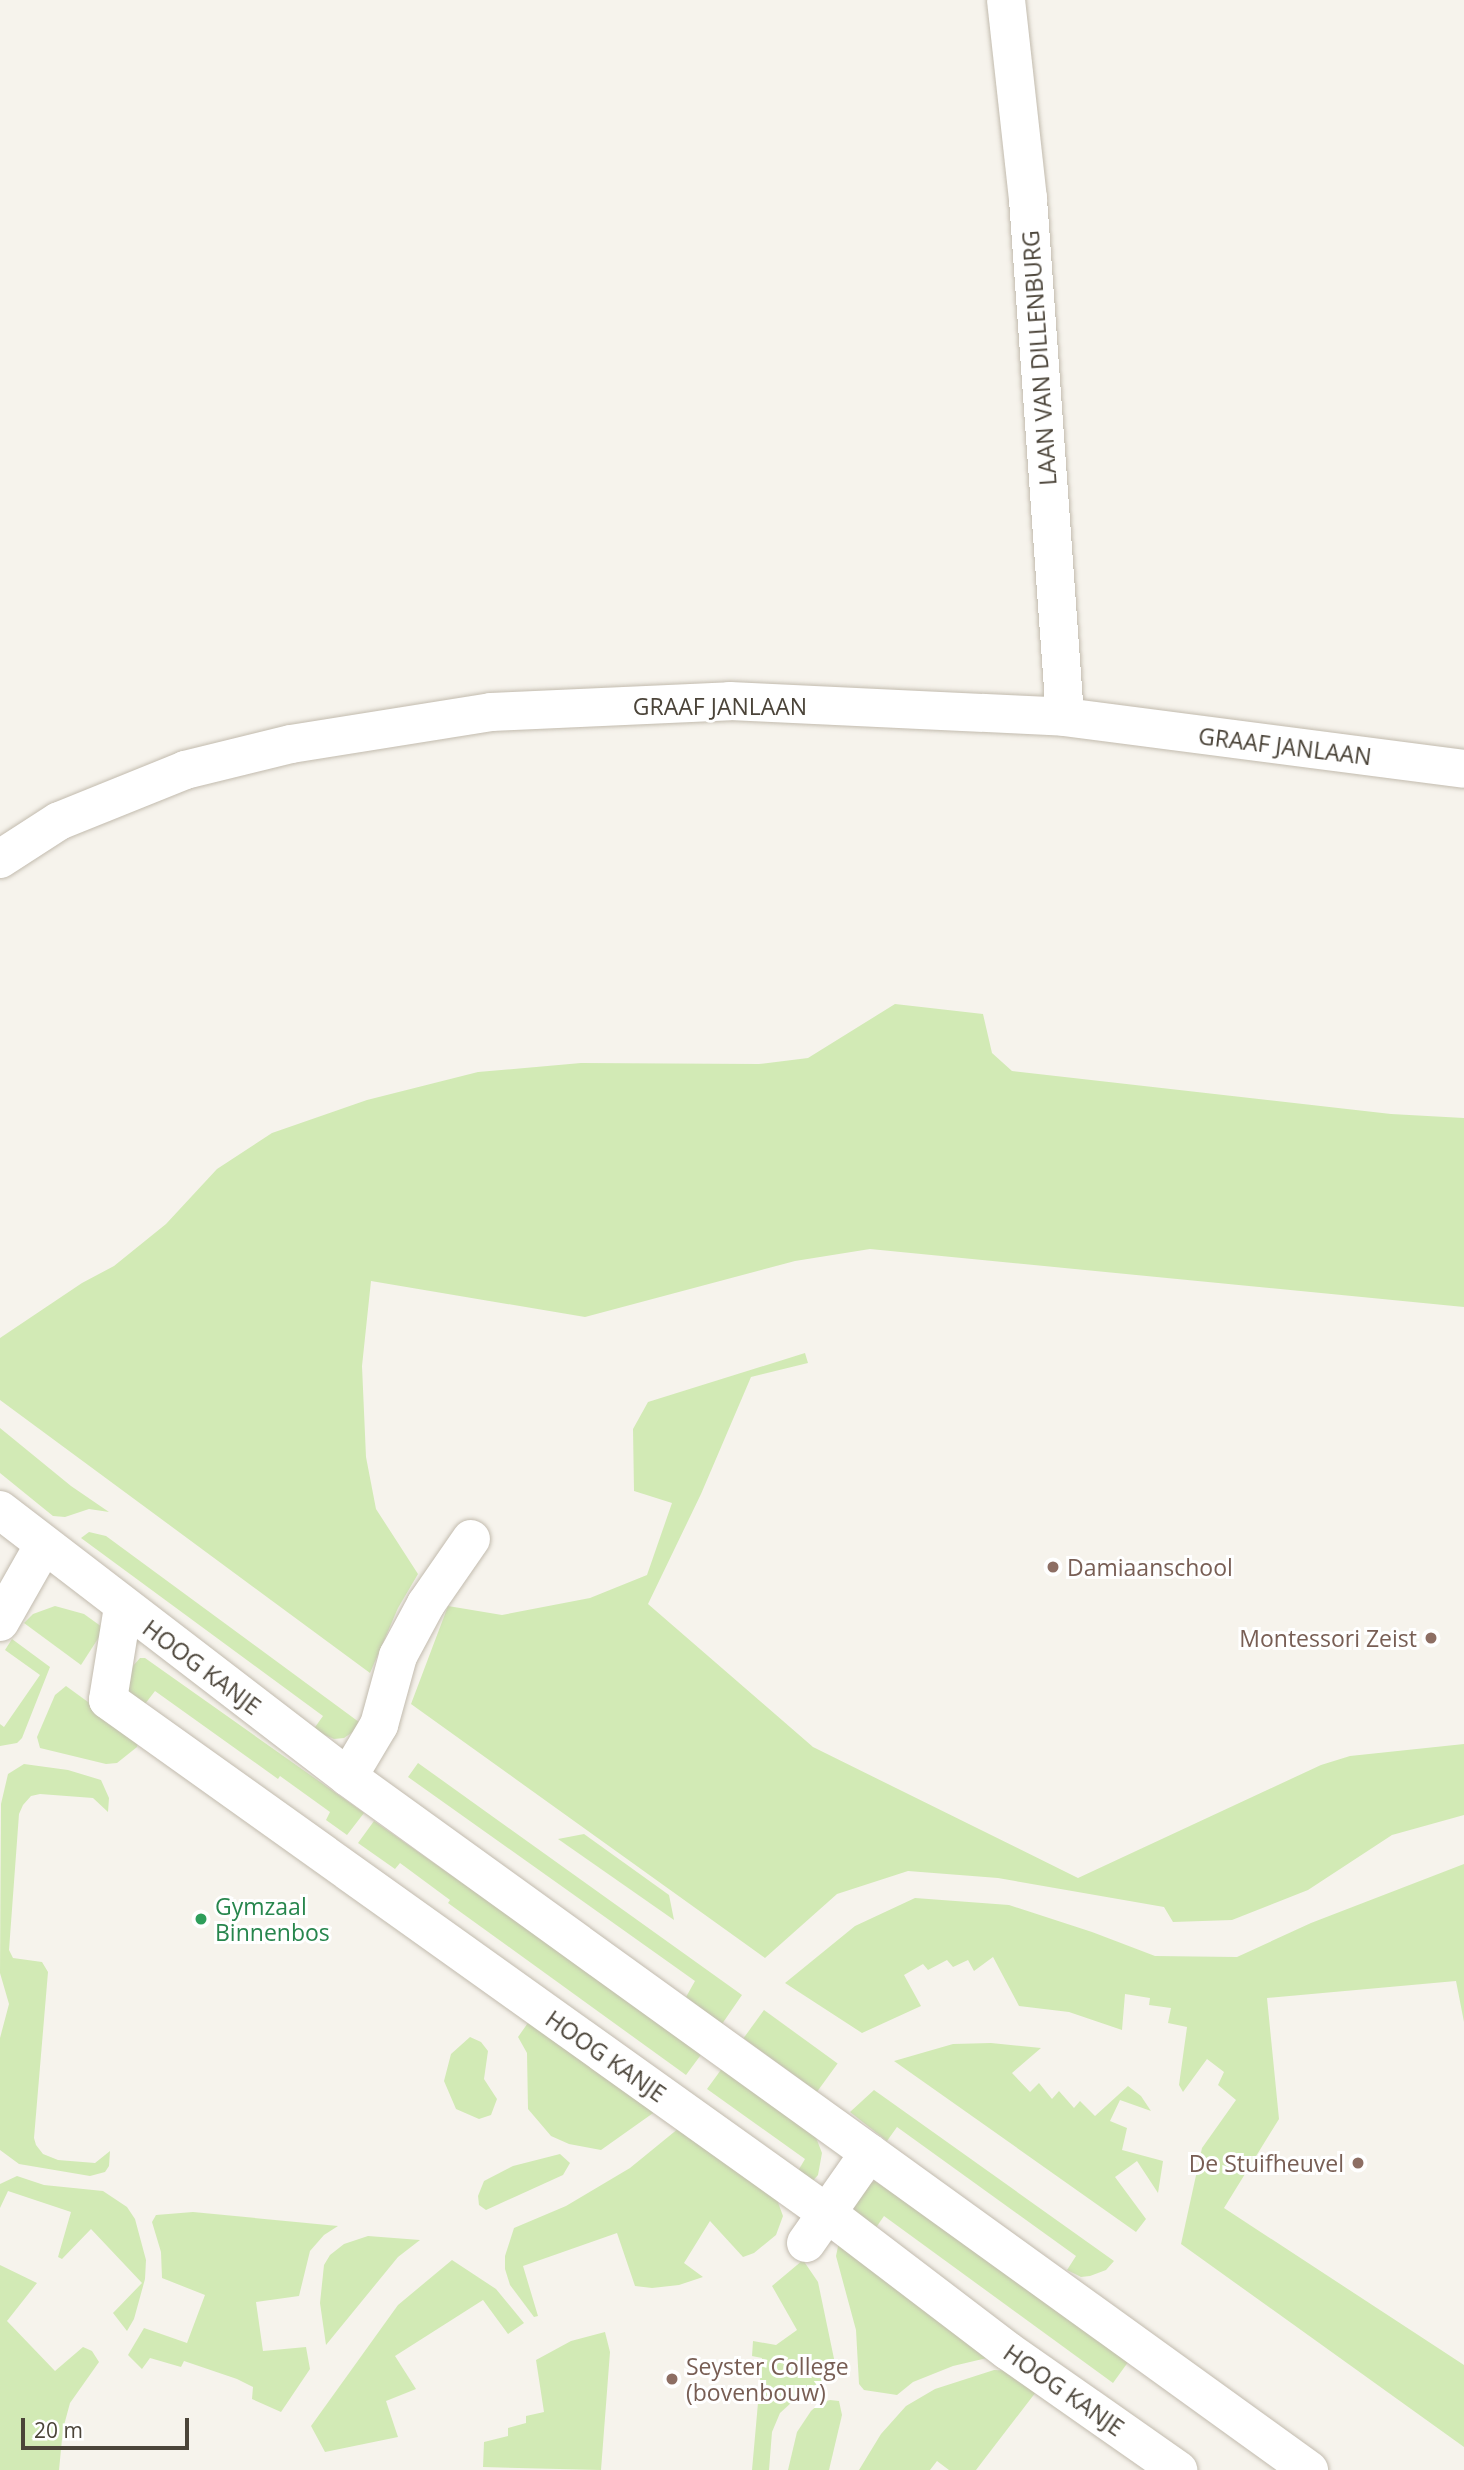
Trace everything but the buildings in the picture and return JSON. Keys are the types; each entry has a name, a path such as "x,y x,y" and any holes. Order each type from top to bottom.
{"street":[{"name":"LAAN VAN DILLENBURG","path":"1006,0 1028,199 1065,717"},
{"name":"GRAAF JANLAAN","path":"0,859 59,821 185,770 291,744 491,712 730,701 1065,717 1464,769"},
{"name":"HOOG KANJE","path":"0,1510 43,1546 348,1777 1309,2470"},
{"path":"348,1777 379,1725 398,1656 426,1604 471,1539"},
{"path":"0,1622 43,1546"},
{"name":"HOOG KANJE","path":"123,1607 108,1700 817,2228 1008,2351 1178,2470"},
{"path":"817,2228 869,2153"}],"green space":[{"path":"895,1004 983,1014 992,1053 1012,1071 1391,1114 1464,1118 1464,1307 870,1249 795,1261 585,1317 371,1281 362,1366 366,1457 376,1509 418,1574 398,1608 370,1673 0,1400 0,1338 82,1283 114,1266 166,1224 217,1169 272,1133 367,1100 478,1072 581,1063 759,1064 808,1058"},
{"path":"805,1353 808,1363 751,1377 701,1494 648,1604 813,1747 1078,1878 1321,1765 1350,1756 1464,1744 1464,1815 1392,1835 1308,1890 1232,1920 1173,1922 1164,1907 998,1878 908,1871 837,1894 765,1958 411,1704 448,1606 502,1615 590,1598 647,1575 672,1503 634,1491 633,1429 648,1402"},
{"path":"0,1428 71,1486 109,1512 89,1509 65,1517 53,1516 0,1473"},
{"path":"89,1532 106,1536 363,1725 344,1738 334,1739 313,1730 323,1716 81,1538"},
{"path":"55,1606 84,1614 102,1627 101,1634 81,1665 24,1623 33,1614"},
{"path":"12,1639 50,1667 22,1738 17,1743 0,1746 0,1724 4,1727 40,1675 5,1650"},
{"path":"140,1658 145,1658 364,1813 347,1835 326,1820 330,1812 280,1776 278,1779 155,1691 145,1704 129,1695 125,1675"},
{"path":"66,1686 139,1739 137,1747 117,1763 106,1764 40,1748 37,1737 55,1695"},
{"path":"418,1763 742,1995 722,2024 686,1997 695,1981 408,1777"},
{"path":"24,1764 68,1770 101,1780 109,1798 108,1812 93,1798 40,1794 31,1796 23,1805 19,1814 9,1950 13,1958 42,1962 48,1972 34,2138 36,2145 43,2154 58,2160 95,2163 110,2151 109,2166 105,2172 90,2176 19,2164 0,2150 0,2038 9,2004 0,1973 1,1804 8,1774"},
{"path":"374,1821 703,2052 686,2075 448,1903 450,1900 400,1863 395,1869 358,1843"},
{"path":"584,1834 669,1895 674,1920 558,1839"},
{"path":"1464,1864 1464,2022 1456,1981 1267,1998 1279,2119 1224,2208 1464,2365 1464,2447 1181,2244 1202,2148 1236,2100 1218,2085 1224,2072 1207,2059 1183,2092 1179,2085 1187,2027 1168,2023 1171,2008 1149,2005 1150,1998 1125,1994 1122,2030 1069,2012 1019,2006 993,1957 974,1971 968,1960 953,1967 947,1960 928,1970 923,1964 904,1975 921,2006 862,2033 785,1983 855,1926 915,1898 1009,1905 1155,1956 1237,1957 1311,1923"},
{"path":"764,2010 838,2063 817,2092 743,2038"},
{"path":"530,2020 656,2111 601,2150 569,2144 551,2136 528,2109 527,2053 518,2037"},
{"path":"470,2037 481,2042 488,2051 484,2079 497,2099 491,2115 479,2119 456,2109 444,2081 451,2054"},
{"path":"991,2043 1041,2048 1012,2073 1030,2092 1039,2083 1052,2099 1059,2091 1074,2108 1080,2101 1095,2116 1128,2086 1141,2096 1151,2111 1120,2100 1110,2121 1127,2128 1122,2150 1163,2161 1158,2193 1137,2161 1115,2177 1146,2219 1136,2232 894,2061 953,2044"},
{"path":"723,2067 815,2135 822,2153 818,2175 811,2183 795,2176 805,2159 707,2089"},
{"path":"874,2090 1114,2261 1106,2270 1090,2276 1081,2277 1067,2270 1076,2256 897,2127 887,2141 850,2112"},
{"path":"679,2128 776,2197 783,2216 776,2235 754,2253 743,2257 710,2221 684,2263 703,2277 679,2285 652,2288 635,2286 617,2233 523,2266 538,2316 534,2317 510,2285 505,2269 505,2256 514,2228 566,2206 630,2168"},
{"path":"560,2154 570,2163 563,2175 486,2210 479,2205 478,2196 484,2181 513,2166"},
{"path":"17,2176 44,2185 103,2191 127,2207 135,2219 146,2260 145,2279 134,2319 127,2331 113,2313 142,2283 91,2229 62,2259 58,2257 71,2212 8,2191 0,2208 0,2184"},
{"path":"875,2181 1131,2358 1113,2383 884,2216 873,2232 850,2210 869,2184"},
{"path":"193,2212 338,2226 324,2235 310,2251 299,2296 256,2302 263,2351 306,2347 310,2369 281,2412 252,2399 253,2387 237,2379 184,2361 181,2367 150,2358 142,2369 128,2355 144,2328 187,2343 205,2295 162,2278 161,2252 152,2222 156,2215"},
{"path":"368,2236 420,2240 398,2257 326,2345 320,2303 324,2265 330,2255 344,2244"},
{"path":"839,2242 987,2358 953,2366 913,2382 897,2395 864,2390 859,2384 856,2330 836,2256"},
{"path":"452,2260 496,2289 524,2323 508,2334 483,2300 395,2356 416,2389 386,2401 398,2437 325,2452 311,2426 398,2305"},
{"path":"803,2260 818,2282 837,2373 803,2392 780,2413 772,2432 769,2470 752,2470 762,2358 752,2356 753,2341 776,2345 797,2330 772,2286"},
{"path":"0,2265 37,2283 7,2321 55,2371 83,2347 92,2351 99,2362 70,2403 63,2429 59,2470 0,2470"},
{"path":"605,2332 610,2352 601,2470 483,2467 484,2442 508,2436 508,2428 526,2423 526,2416 544,2412 536,2360 571,2341"},
{"path":"994,2370 1013,2371 1039,2388 976,2470 949,2470 937,2461 930,2470 859,2470 881,2434 906,2406 935,2389"},
{"path":"839,2401 842,2415 829,2470 788,2470 797,2432 811,2411 820,2403"}],"place":[{"name":"Damiaanschool","path":"1053,1567"},
{"name":"Montessori Zeist","path":"1431,1638"},
{"name":"Gymzaal Binnenbos","path":"201,1919"},
{"name":"De Stuifheuvel","path":"1358,2163"},
{"name":"Seyster College (bovenbouw)","path":"672,2379"}]}
